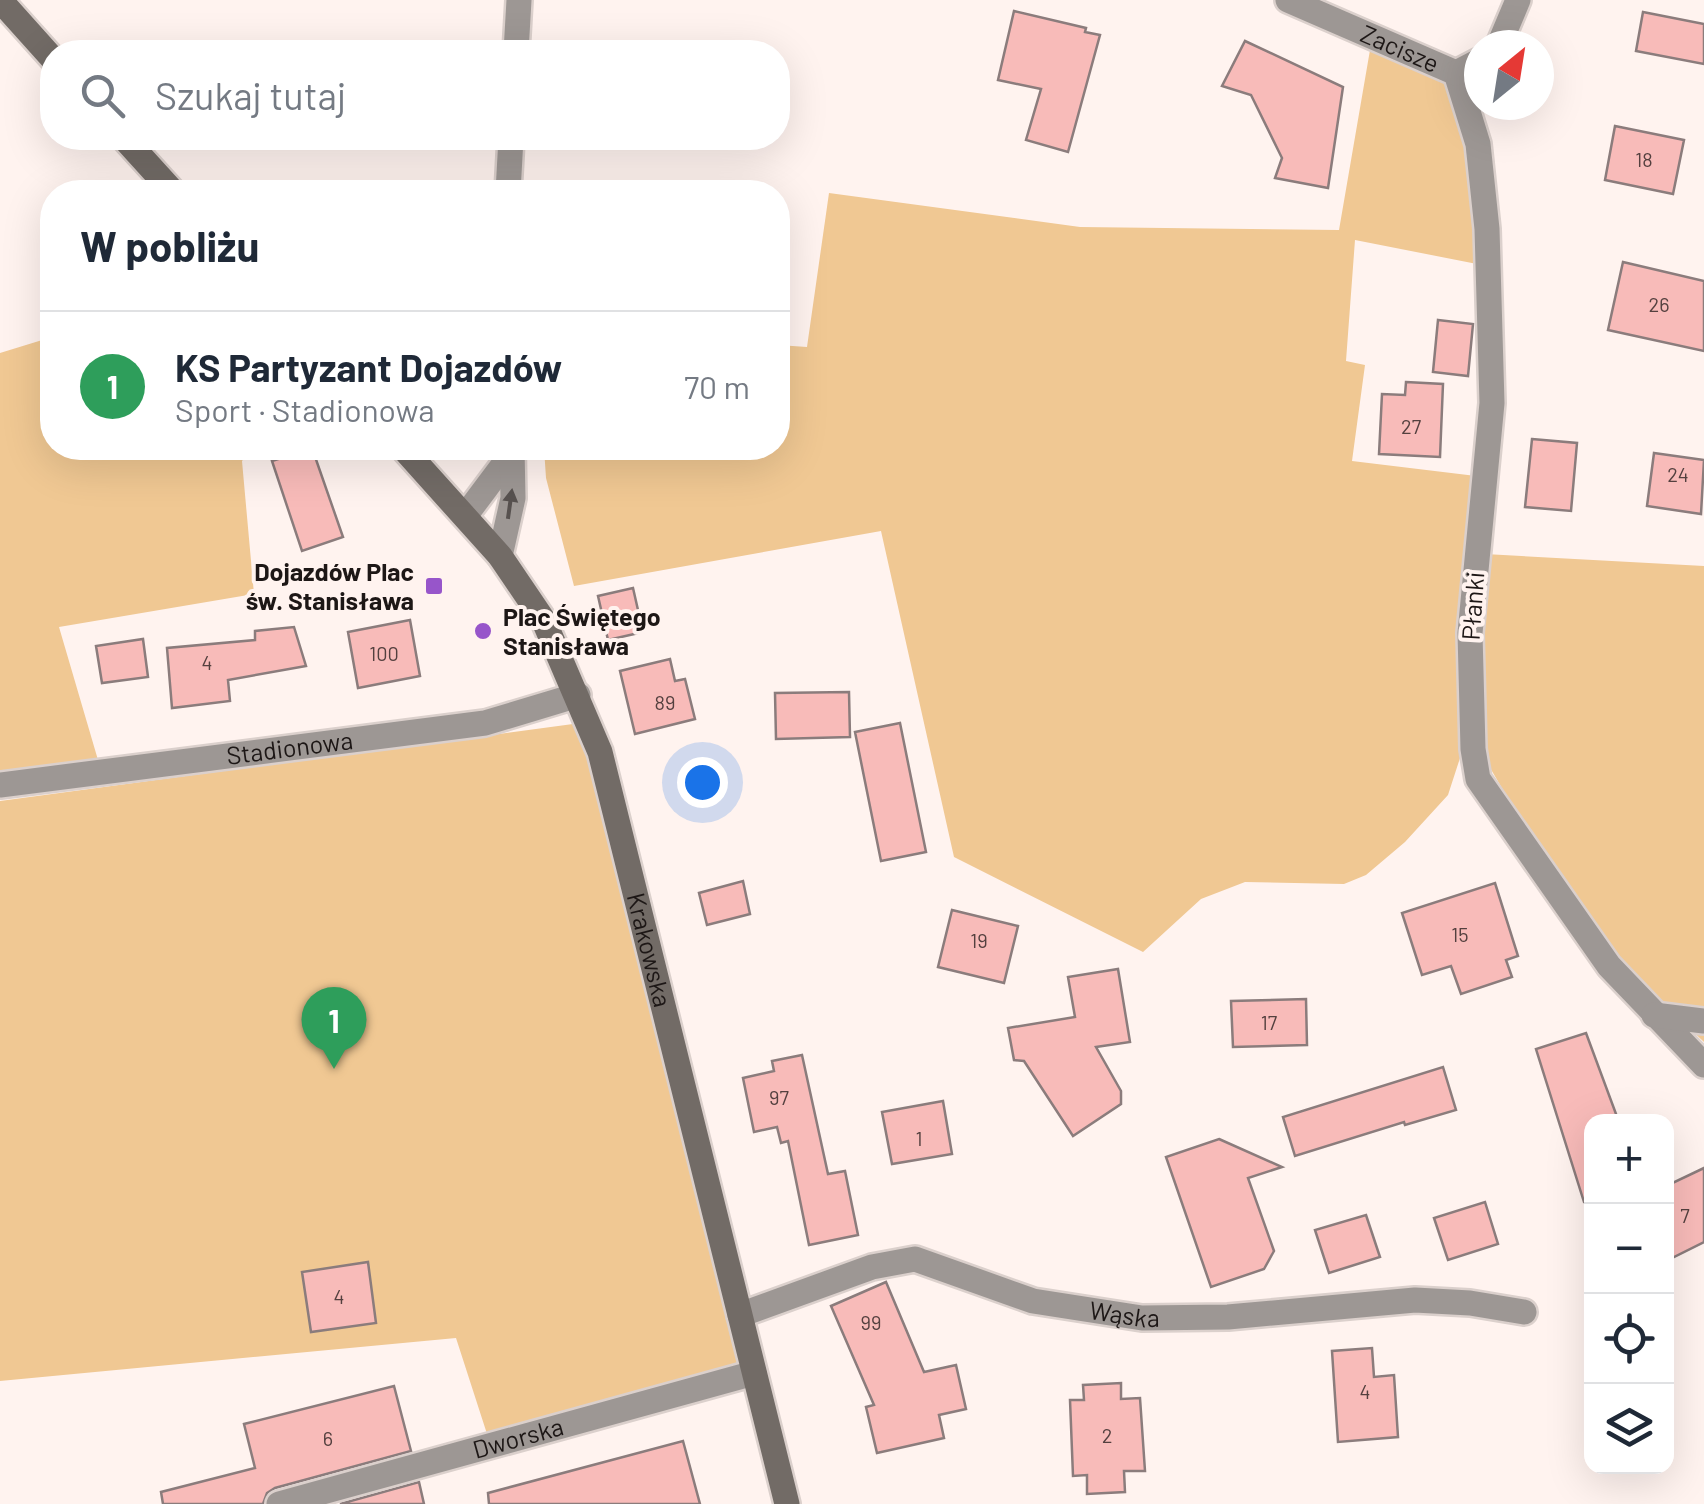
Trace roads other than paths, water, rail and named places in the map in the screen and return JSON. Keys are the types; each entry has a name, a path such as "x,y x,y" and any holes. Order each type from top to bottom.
{"street":[{"path":"0,0 40,45"},
{"path":"517,40 520,0"},
{"name":"Zacisze","path":"1288,0 1464,66"},
{"path":"1505,30 1518,0"},
{"name":"Płanki","path":"1475,120 1486,229 1492,383 1470,633 1473,749 1478,778 1610,966 1704,1065"},
{"path":"135,150 163,180"},
{"path":"509,180 511,150"},
{"name":"Krakowska","path":"414,460 500,556 544,622 600,752 787,1504"},
{"path":"465,516 505,460"},
{"path":"500,556 513,498 512,460"},
{"name":"Stadionowa","path":"0,785 485,723 578,696"},
{"path":"1654,1015 1704,1021"},
{"name":"Wąska","path":"740,1315 872,1267 915,1259 1033,1301 1142,1318 1228,1317 1415,1300 1470,1303 1524,1312"},
{"name":"Dworska","path":"279,1504 754,1373"}],"place":[{"name":"Dojazdów Plac św. Stanisława","path":"434,586"},
{"name":"Plac Świętego Stanisława","path":"483,631"},
{"name":"KS Partyzant Dojazdów","path":"334,1069"}]}
